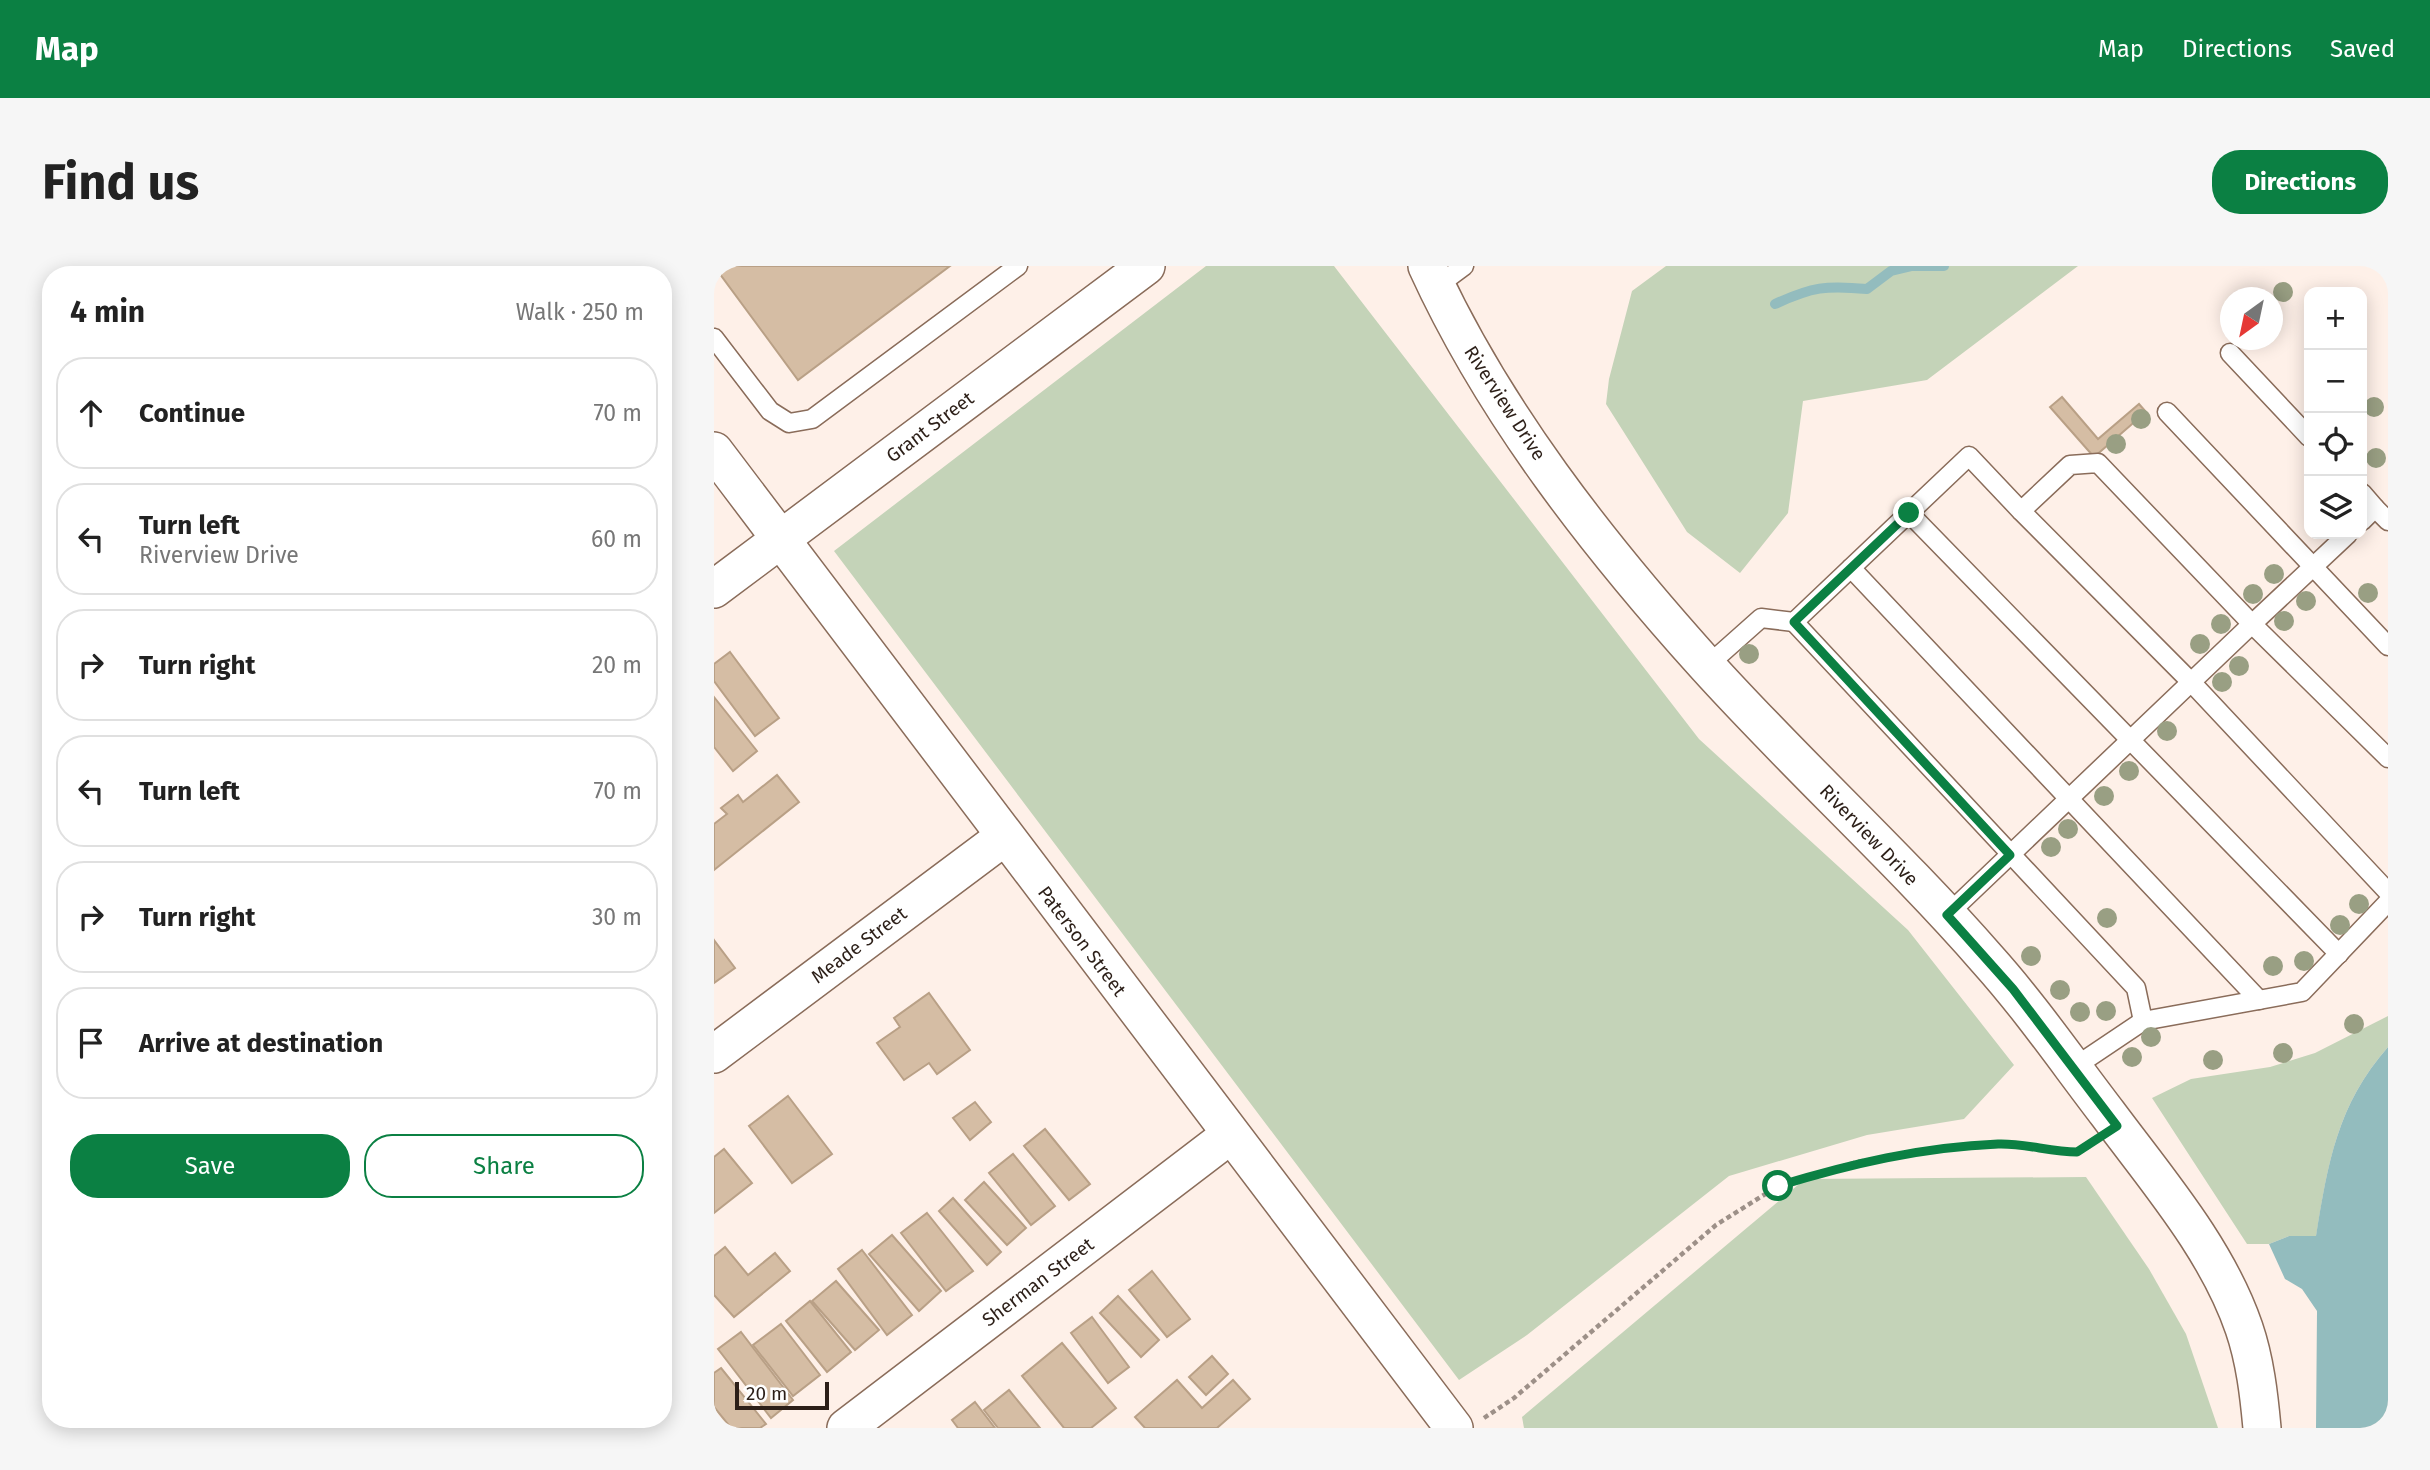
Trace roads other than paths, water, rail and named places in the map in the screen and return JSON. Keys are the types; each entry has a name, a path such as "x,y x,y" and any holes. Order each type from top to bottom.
{"street":[{"name":"Grant Street","path":"714,589 1146,266"},
{"name":"Riverview Drive","path":"1443,273 1473,358 1527,440 1613,554 1707,666 1947,915 2013,989 2180,1213 2227,1287 2245,1330 2256,1374 2262,1428"},
{"name":"Paterson Street","path":"714,451 1230,1136 1467,1424"},
{"name":"Meade Street","path":"714,1054 1003,837"},
{"name":"Sherman Street","path":"846,1428 1230,1136"}],"lane":[{"path":"714,338 770,411 789,423 812,419 1018,266"},
{"path":"2230,352 2304,432"},
{"path":"2167,412 2388,646"},
{"path":"1794,622 1969,456 2192,683 2388,891"},
{"path":"2021,511 2070,465 2098,463 2252,625 2388,758"},
{"path":"2367,498 2382,514"},
{"path":"1909,513 2339,954"},
{"path":"1947,915 2343,539"},
{"path":"1851,568 2259,1000"},
{"path":"1707,666 1761,618 1794,622 2136,988 2143,1021"},
{"path":"2073,1068 2143,1021 2302,992 2388,902"}],"water":[{"path":"2388,1047 2388,1428 2316,1428 2317,1311 2302,1289 2285,1279 2269,1244 2289,1236 2316,1236 2337,1136 2357,1091"}],"waterway":[{"path":"1775,304 1820,289 1867,289 1891,271 1912,266 1944,266"}]}
